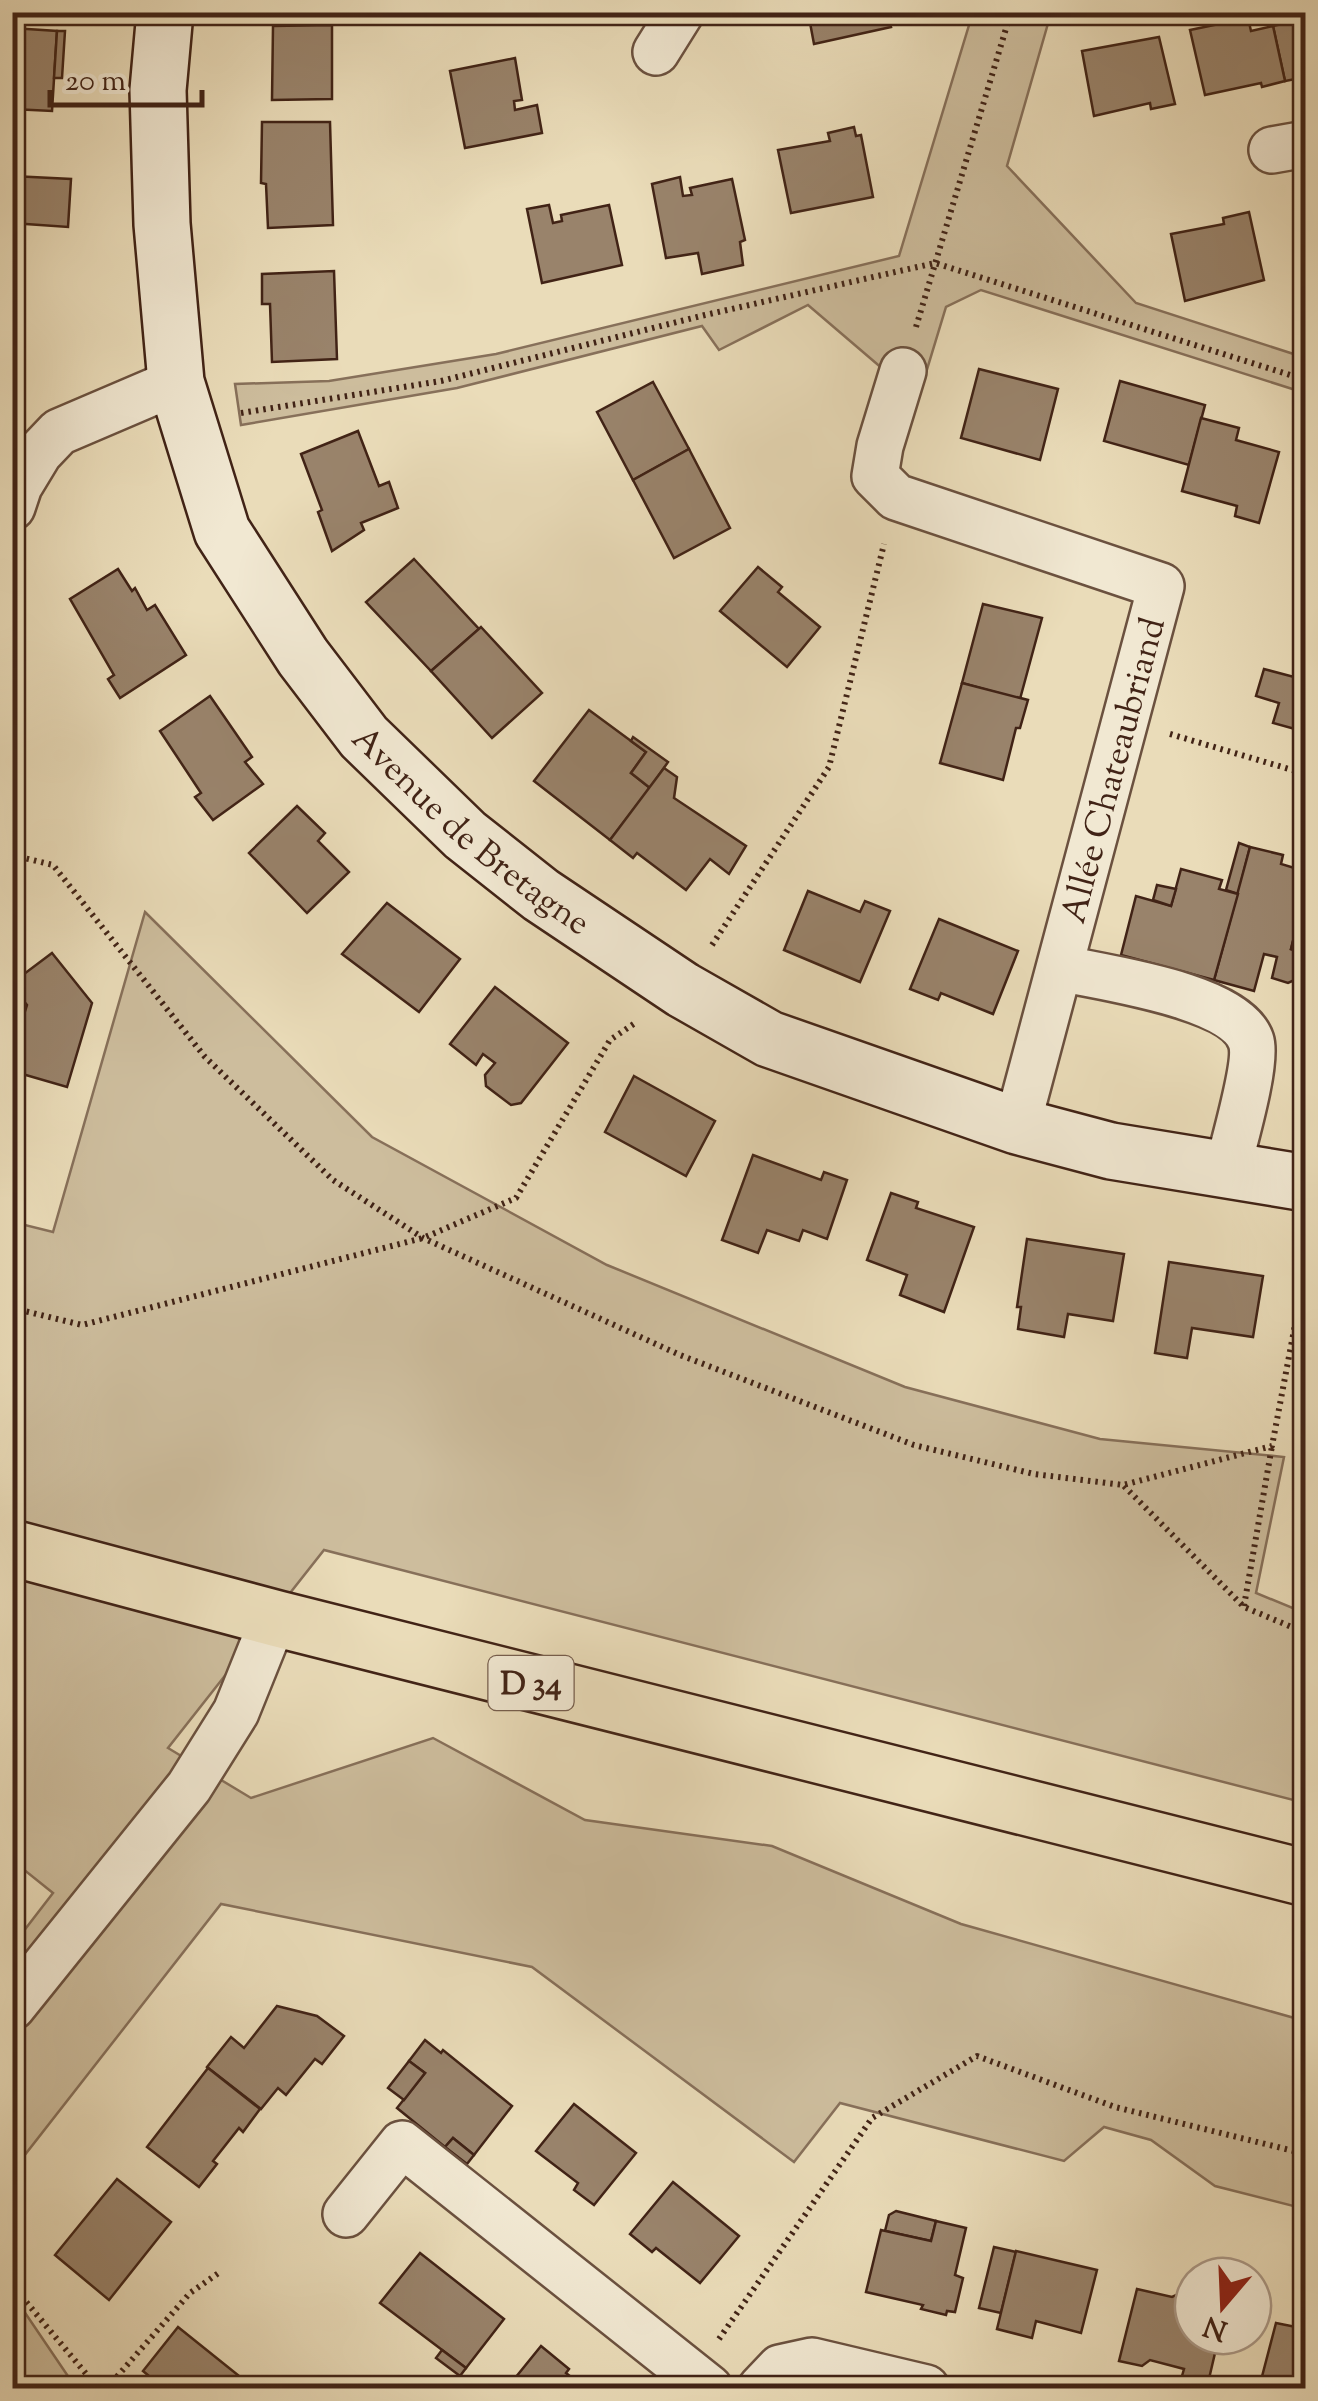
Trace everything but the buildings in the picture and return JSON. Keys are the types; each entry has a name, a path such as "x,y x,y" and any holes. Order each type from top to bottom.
{"main road":[{"name":"D 34","path":"12,1548 278,1619 1306,1878"},
{"name":"D 34","path":"1050,1814 1117,1801 1306,1844"}],"street":[{"name":"Avenue de Bretagne","path":"165,12 158,90 162,224 182,401 222,531 303,657 364,737 465,834 541,895 683,990 768,1039 1017,1126 1111,1151 1306,1182"},
{"path":"656,52 680,12"},
{"path":"896,497 876,476 880,446 903,370"},
{"path":"12,507 18,486 39,453 60,432 182,401"},
{"name":"Allée Chateaubriand","path":"896,497 1161,586 1017,1126"},
{"path":"1060,968 1198,999 1240,1022 1252,1043 1249,1076 1227,1171"},
{"path":"12,2006 189,1787 236,1712 265,1640 278,1619"},
{"path":"346,2214 402,2144 701,2382"},
{"path":"761,2388 780,2368 812,2360 926,2388"}],"path":[{"path":"903,370 1011,12"},
{"path":"182,401 441,381 935,263 1306,380"},
{"path":"12,1308 82,1325 423,1238 516,1198 610,1040 683,990 829,767 896,497"},
{"path":"1126,722 1306,774"},
{"path":"12,855 53,866 206,1057 333,1180 423,1238 680,1355 914,1445 1034,1474 1123,1485 1272,1446"},
{"path":"1244,1607 1306,1267"},
{"path":"1123,1485 1244,1607 1306,1633"},
{"path":"701,2382 872,2118 977,2056 1115,2106 1306,2154"},
{"path":"107,2388 190,2293 220,2272"},
{"path":"12,2285 98,2388"}],"shaded area":[{"path":"973,12 1051,13 1007,166 1136,303 1306,358 1305,393 981,290 946,307 918,399 808,305 719,350 702,326 457,388 241,425 235,384 329,381 496,354 899,256"},
{"path":"145,912 372,1137 607,1265 905,1387 1100,1439 1284,1457 1256,1593 1305,1613 1305,1803 324,1550 168,1748 251,1798 433,1738 585,1820 772,1846 961,1924 1305,2021 1305,2209 1215,2186 1151,2140 1104,2127 1064,2161 840,2103 794,2162 532,1967 221,1904 13,2170 13,1945 53,1893 13,1861 13,1222 53,1232"},
{"path":"13,2295 76,2388 13,2388"}]}
